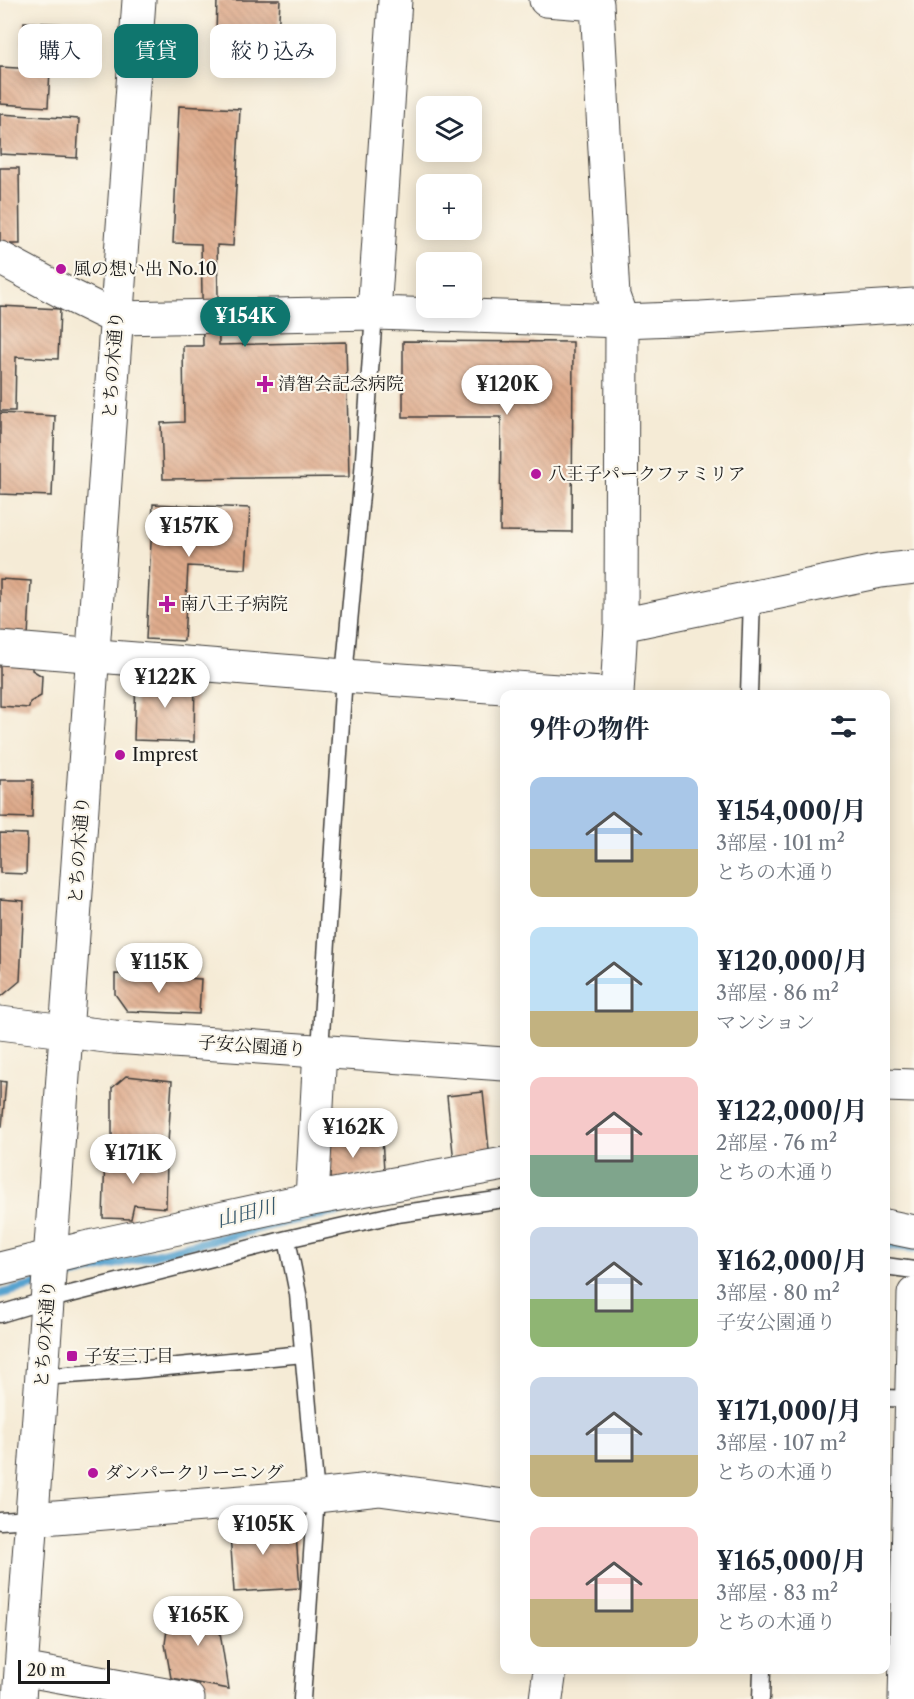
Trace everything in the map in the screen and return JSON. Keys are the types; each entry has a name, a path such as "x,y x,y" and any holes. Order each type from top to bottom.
{"street":[{"name":"とちの木通り","path":"13,1679 16,1520 42,1377 139,0"},
{"path":"374,313 395,0"},
{"path":"546,0 597,4 613,296 622,321 621,625 617,690"},
{"path":"0,258 116,318 374,313 622,321 914,305"},
{"path":"621,625 880,571 914,567"},
{"path":"0,648 545,690"},
{"name":"子安公園通り","path":"0,1023 114,1037 500,1064"},
{"path":"312,1199 320,1050"},
{"path":"890,1085 914,1086"},
{"path":"0,1269 49,1277 312,1199 500,1165"},
{"path":"890,1227 914,1232"},
{"path":"905,1699 903,1528 898,1398 914,1294"},
{"path":"16,1520 379,1489 500,1505"},
{"path":"546,1699 549,1674"},
{"path":"13,1679 188,1699"}],"lane":[{"path":"320,1050 344,676 363,472 374,313"},
{"path":"749,690 752,597"},
{"path":"0,1314 49,1277 287,1239 397,1214 500,1200"},
{"path":"287,1239 298,1294 316,1496 302,1699"},
{"path":"890,1267 914,1270"},
{"path":"42,1377 303,1353"},
{"path":"761,1699 762,1674"}],"building":[{"path":"217,0 280,0 279,24 216,24"},
{"path":"24,22 68,24 24,24"},
{"path":"0,67 18,68 18,78 50,78 48,107 0,104"},
{"name":"清智会記念病院","path":"179,106 240,109 233,246 217,245 219,345 346,342 349,477 163,479 161,423 184,422 183,346 203,346 201,244 173,243"},
{"path":"0,114 79,119 77,158 0,154"},
{"path":"0,168 19,168 20,244 0,242"},
{"path":"0,306 60,309 58,359 16,357 15,411 0,411"},
{"name":"八王子パークファミリア","path":"403,341 573,342 572,532 500,531 501,417 403,417"},
{"path":"0,413 55,416 52,496 0,494"},
{"name":"南八王子病院","path":"153,504 250,508 246,569 188,566 184,641 146,639"},
{"path":"0,579 31,581 28,636 0,635"},
{"path":"0,660 32,662 32,670 42,676 41,696 30,702 29,708 0,706"},
{"path":"136,677 195,678 194,742 134,740"},
{"path":"0,780 33,780 32,818 0,817"},
{"path":"0,833 27,834 26,874 0,873"},
{"path":"0,899 24,901 20,981 2,996 0,996"},
{"path":"115,974 201,979 199,1014 127,1011 115,994"},
{"path":"126,1076 172,1081 168,1143 112,1140 112,1088"},
{"path":"0,1081 6,1082 2,1126 0,1126"},
{"path":"483,1092 490,1159 454,1162 447,1096"},
{"path":"382,1139 384,1170 327,1182 324,1143"},
{"path":"105,1155 167,1159 166,1208 134,1205 131,1219 103,1218"},
{"path":"261,1517 262,1525 291,1524 291,1535 296,1535 300,1588 234,1592 229,1519"},
{"path":"229,1607 230,1623 219,1626 229,1689 171,1678 165,1644 167,1630 172,1628 171,1614"}],"waterway":[{"name":"山田川","path":"56,1279 288,1221 387,1202"},
{"name":"山田川","path":"890,1246 914,1248"},
{"name":"山田川","path":"0,1294 43,1283"}],"place":[{"name":"風の想い出 No.10","path":"61,269"},
{"name":"清智会記念病院","path":"265,384"},
{"name":"八王子パークファミリア","path":"536,474"},
{"name":"南八王子病院","path":"167,604"},
{"name":"Imprest","path":"120,755"},
{"name":"子安三丁目","path":"72,1356"},
{"name":"ダンパークリーニング","path":"93,1473"}]}
